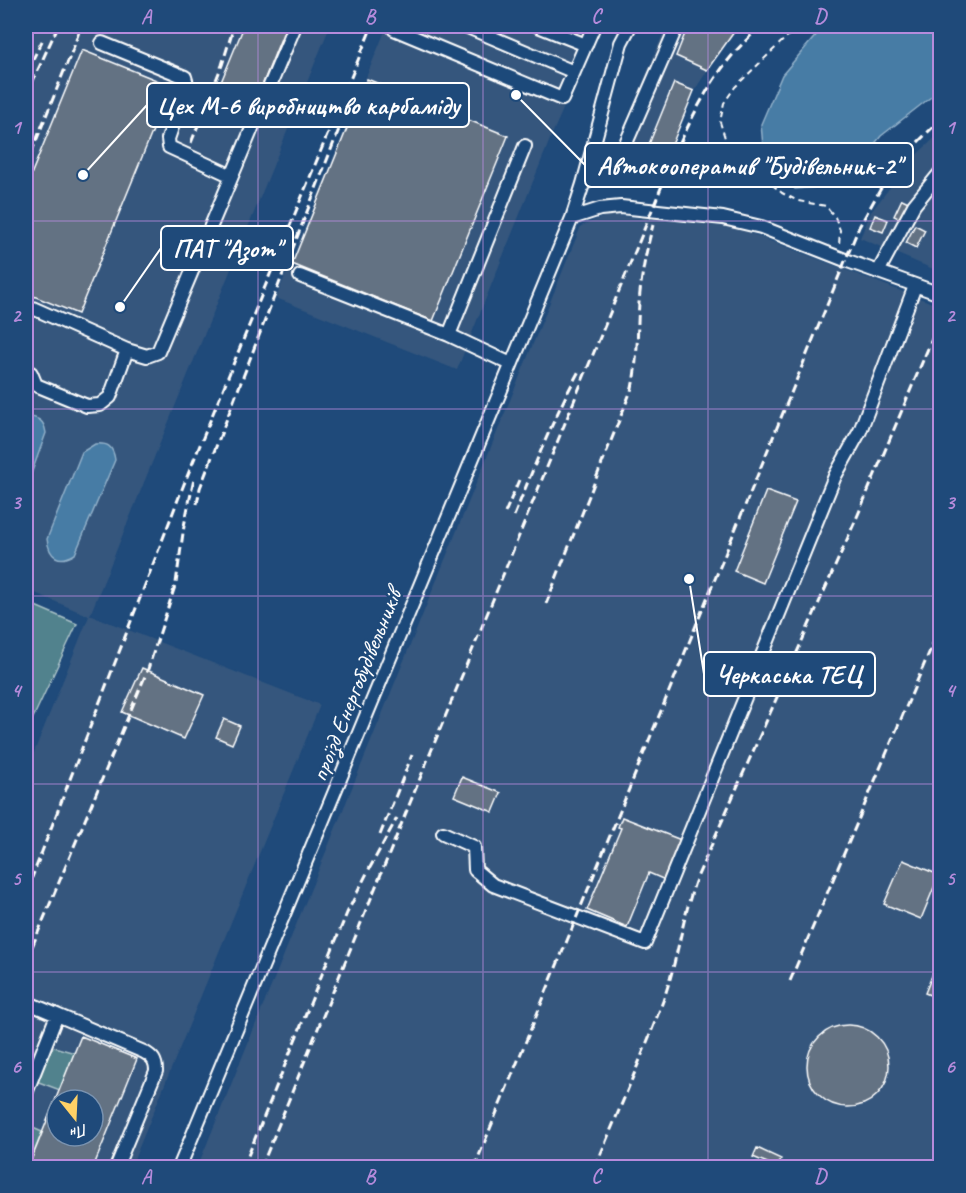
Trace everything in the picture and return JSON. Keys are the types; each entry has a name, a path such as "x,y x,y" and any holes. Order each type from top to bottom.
{"street":[{"path":"26,305 127,350 147,356 158,352 295,26"},
{"path":"465,26 574,72"},
{"path":"538,26 586,45"},
{"path":"394,29 562,99 594,26"},
{"name":"проїзд Енергобудівельників","path":"179,1167 572,218 621,44 630,26"},
{"path":"583,184 616,166 676,26"},
{"path":"102,43 185,77 187,84 168,139 169,147 231,176"},
{"path":"449,335 525,146"},
{"path":"878,272 914,205 940,173"},
{"path":"572,218 600,209 621,207 723,218 761,226 940,294"},
{"path":"300,276 449,335 511,364"},
{"path":"443,833 474,848 475,870 493,885 645,944 835,476 860,431 915,286"},
{"path":"31,373 36,385 87,406 100,405 110,397 127,350"},
{"path":"26,1002 144,1052 153,1058 156,1071 116,1167"},
{"path":"26,1093 57,1015"}],"path":[{"path":"798,26 735,87 724,103 720,122 731,149 783,193 798,201 826,206 835,217 840,230 838,257"}],"shaded area":[{"path":"26,26 330,26 90,615 320,705 131,1167 26,1167 26,772 89,616 26,589"},
{"path":"387,26 600,26 553,132 457,370 276,298"},
{"path":"666,26 742,26 733,32 694,91 656,180 604,178"},
{"path":"824,26 940,26 940,90 881,136 841,185 795,189 764,157 761,124 782,75"},
{"path":"940,133 940,272 860,238 871,212 911,160"},
{"path":"608,215 737,228 940,306 940,1167 197,1168 581,226"},
{"path":"26,416 40,420 46,433 26,488"},
{"path":"95,444 109,446 115,460 75,554 64,558 56,557 50,550 47,539 82,452"}],"green space":[{"path":"26,602 77,624 26,732"},
{"path":"54,1047 75,1053 61,1088 36,1081 48,1052"},
{"path":"26,1125 42,1132 31,1160 26,1159"}],"building":[{"path":"244,26 286,26 249,118 212,104"},
{"path":"688,26 719,26 734,32 707,70 676,56"},
{"path":"82,50 171,86 78,314 26,293 26,187"},
{"path":"367,79 508,136 433,321 292,264"},
{"path":"674,83 694,91 667,157 647,149"},
{"path":"902,199 919,207 911,224 894,216"},
{"path":"875,215 888,220 883,232 870,227"},
{"path":"915,225 925,230 916,248 906,243"},
{"path":"766,491 796,502 763,583 734,571"},
{"path":"142,668 204,695 184,739 122,712"},
{"path":"224,719 240,726 232,744 216,737"},
{"path":"462,777 501,793 493,812 454,796"},
{"path":"622,817 681,840 665,880 649,873 627,927 587,910 621,828 618,827"},
{"path":"903,860 939,875 921,919 884,904"},
{"path":"940,956 940,999 925,993"},
{"path":"26,1015 33,1018 26,1036"},
{"path":"848,1025 864,1028 877,1037 886,1050 889,1066 886,1082 877,1095 864,1104 848,1107 832,1104 819,1095 810,1082 807,1066 810,1050 819,1037 832,1028"},
{"path":"81,1036 137,1059 105,1138 105,1088 60,1088"},
{"path":"45,1126 45,1148 101,1148 93,1168 28,1168"},
{"path":"757,1148 781,1159 777,1167 753,1157"}],"railway":[{"path":"26,96 58,26"},
{"path":"26,166 81,26"},
{"path":"191,143 222,65 234,26"},
{"path":"26,893 184,484 372,26"},
{"path":"261,1168 674,156 710,85 733,54 762,26"},
{"path":"26,73 43,39"},
{"path":"197,504 200,488 346,111"},
{"path":"474,1168 859,227 884,183 910,150 940,120"},
{"path":"546,604 632,388 641,284 653,225"},
{"path":"595,1168 663,1001 695,882 857,517 940,320"},
{"path":"514,516 552,425 579,371"},
{"path":"27,959 148,669 176,583 184,526 194,479"},
{"path":"505,513 519,480"},
{"path":"790,981 940,627"},
{"path":"380,835 412,755"},
{"path":"243,1168 347,913 397,818"}],"place":[{"name":"Автокооператив \"Будівельник-2\"","path":"516,95"},
{"name":"Цех М-6 виробництво карбаміду","path":"83,175"},
{"name":"ПАТ \"Азот\"","path":"120,307"},
{"name":"Черкаська ТЕЦ","path":"689,579"}]}
